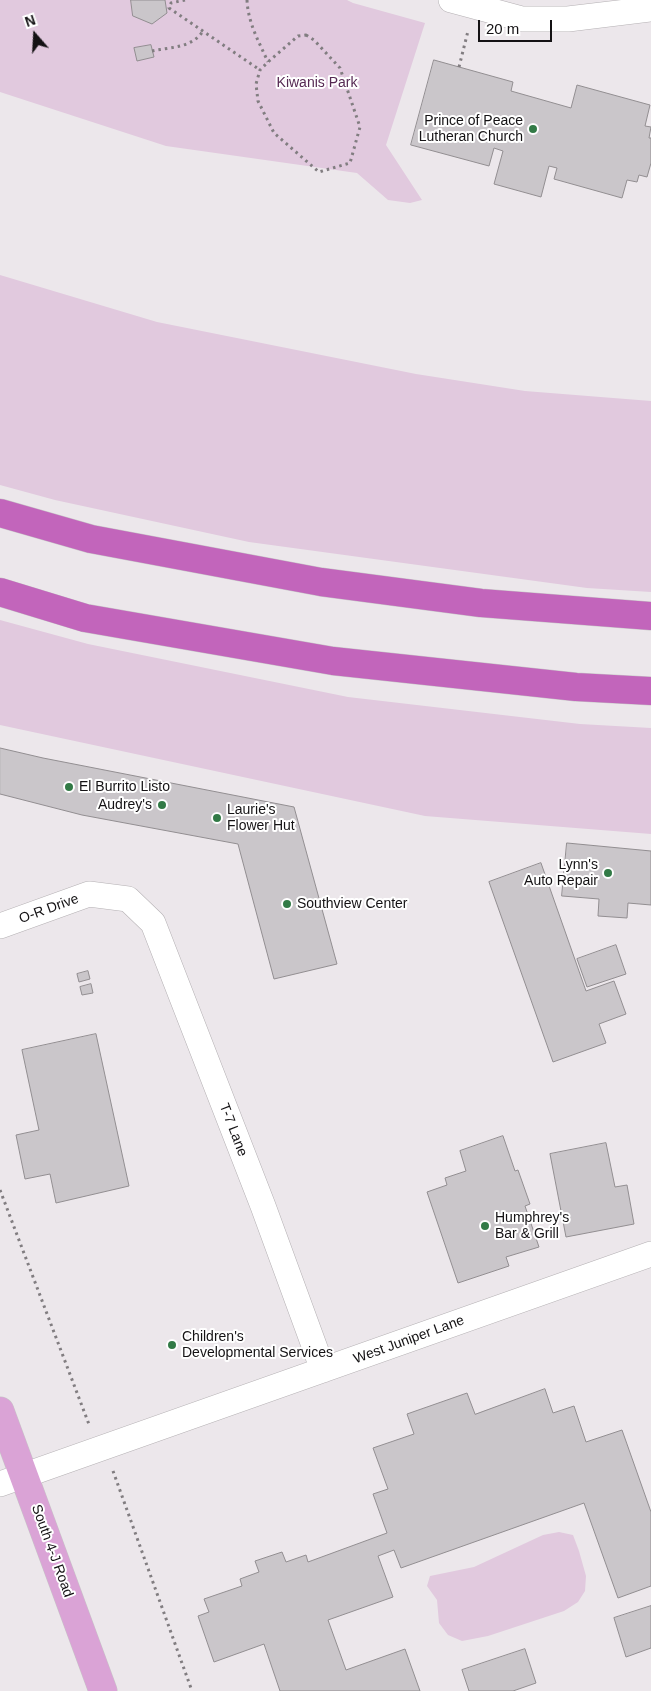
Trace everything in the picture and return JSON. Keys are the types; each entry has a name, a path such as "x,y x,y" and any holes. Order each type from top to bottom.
{"highway":[{"path":"0,513 91,538 322,582 481,603 651,616"},
{"path":"0,592 85,618 333,661 576,687 651,691"}],"main road":[{"name":"South 4-J Road","path":"0,1411 12,1480 103,1691"}],"street":[{"path":"451,0 522,19 565,9 651,9"},
{"name":"O-R Drive","path":"0,926 89,894 128,899"},
{"name":"T-7 Lane","path":"128,899 153,923 263,1206 323,1370"},
{"name":"West Juniper Lane","path":"12,1480 154,1428 651,1254"}],"path":[{"path":"186,0 171,3 169,8 260,70"},
{"path":"247,0 250,20 268,62"},
{"path":"152,50 189,44 198,38 203,30"},
{"path":"459,68 468,30"},
{"path":"306,35 314,40 340,68 360,127 350,164 319,172 274,133 258,101 256,84 260,70 268,62 298,36 306,35"},
{"path":"0,1190 89,1425"},
{"path":"112,1469 192,1691"}],"green space":[{"name":"Kiwanis Park","path":"0,0 347,0 425,23 386,145 422,200 410,203 388,200 357,173 166,146 0,92"},
{"path":"0,275 157,322 416,374 525,391 651,401 651,592 587,588 249,542 55,500 0,485"},
{"path":"0,620 88,644 348,697 580,724 651,728 651,834 425,816 0,725"},
{"path":"559,1532 573,1535 586,1576 585,1591 578,1602 564,1611 488,1636 462,1641 448,1635 439,1623 437,1600 427,1586 430,1576 474,1567 543,1535"}],"building":[{"path":"131,0 165,0 167,13 152,24 133,16"},
{"path":"151,45 154,57 137,61 134,48"},
{"name":"Prince of Peace Lutheran Church","path":"434,60 513,82 511,91 571,108 577,85 650,105 645,126 651,127 649,138 651,138 651,163 647,177 639,175 637,182 627,180 622,198 554,179 557,168 549,166 541,197 494,184 503,151 494,148 489,166 411,145"},
{"name":"Southview Center","path":"0,748 294,807 337,964 274,979 238,844 82,815 0,794"},
{"name":"Lynn's Auto Repair","path":"567,843 651,851 651,905 628,903 627,918 598,916 599,899 562,896"},
{"path":"541,863 586,991 614,981 626,1014 599,1024 606,1043 553,1062 489,882"},
{"path":"616,945 626,974 587,987 577,959"},
{"path":"88,971 90,979 79,982 77,974"},
{"path":"91,984 93,993 82,995 80,987"},
{"path":"96,1034 129,1186 56,1203 50,1174 25,1179 16,1135 39,1130 22,1050"},
{"name":"Humphrey's Bar & Grill","path":"503,1136 515,1171 518,1170 530,1204 525,1206 539,1247 506,1257 509,1266 458,1283 427,1192 447,1185 445,1178 466,1171 460,1151"},
{"path":"606,1143 615,1187 627,1185 634,1224 566,1237 550,1154"},
{"path":"545,1389 553,1413 574,1406 586,1442 622,1430 651,1512 651,1586 618,1598 584,1503 401,1568 394,1550 378,1556 393,1597 328,1620 346,1670 405,1649 420,1691 280,1691 264,1644 214,1662 198,1616 209,1612 204,1599 242,1586 240,1579 259,1572 255,1561 282,1552 286,1562 306,1555 308,1562 387,1533 373,1494 388,1489 373,1448 414,1434 407,1414 467,1393 475,1414"},
{"path":"651,1606 651,1648 626,1657 614,1618"},
{"path":"525,1649 536,1683 513,1691 469,1691 462,1670"}],"place":[{"name":"Prince of Peace Lutheran Church","path":"533,129"},
{"name":"El Burrito Listo","path":"69,787"},
{"name":"Audrey's","path":"162,805"},
{"name":"Laurie's Flower Hut","path":"217,818"},
{"name":"Lynn's Auto Repair","path":"608,873"},
{"name":"Southview Center","path":"287,904"},
{"name":"Humphrey's Bar & Grill","path":"485,1226"},
{"name":"Children's Developmental Services","path":"172,1345"}]}
